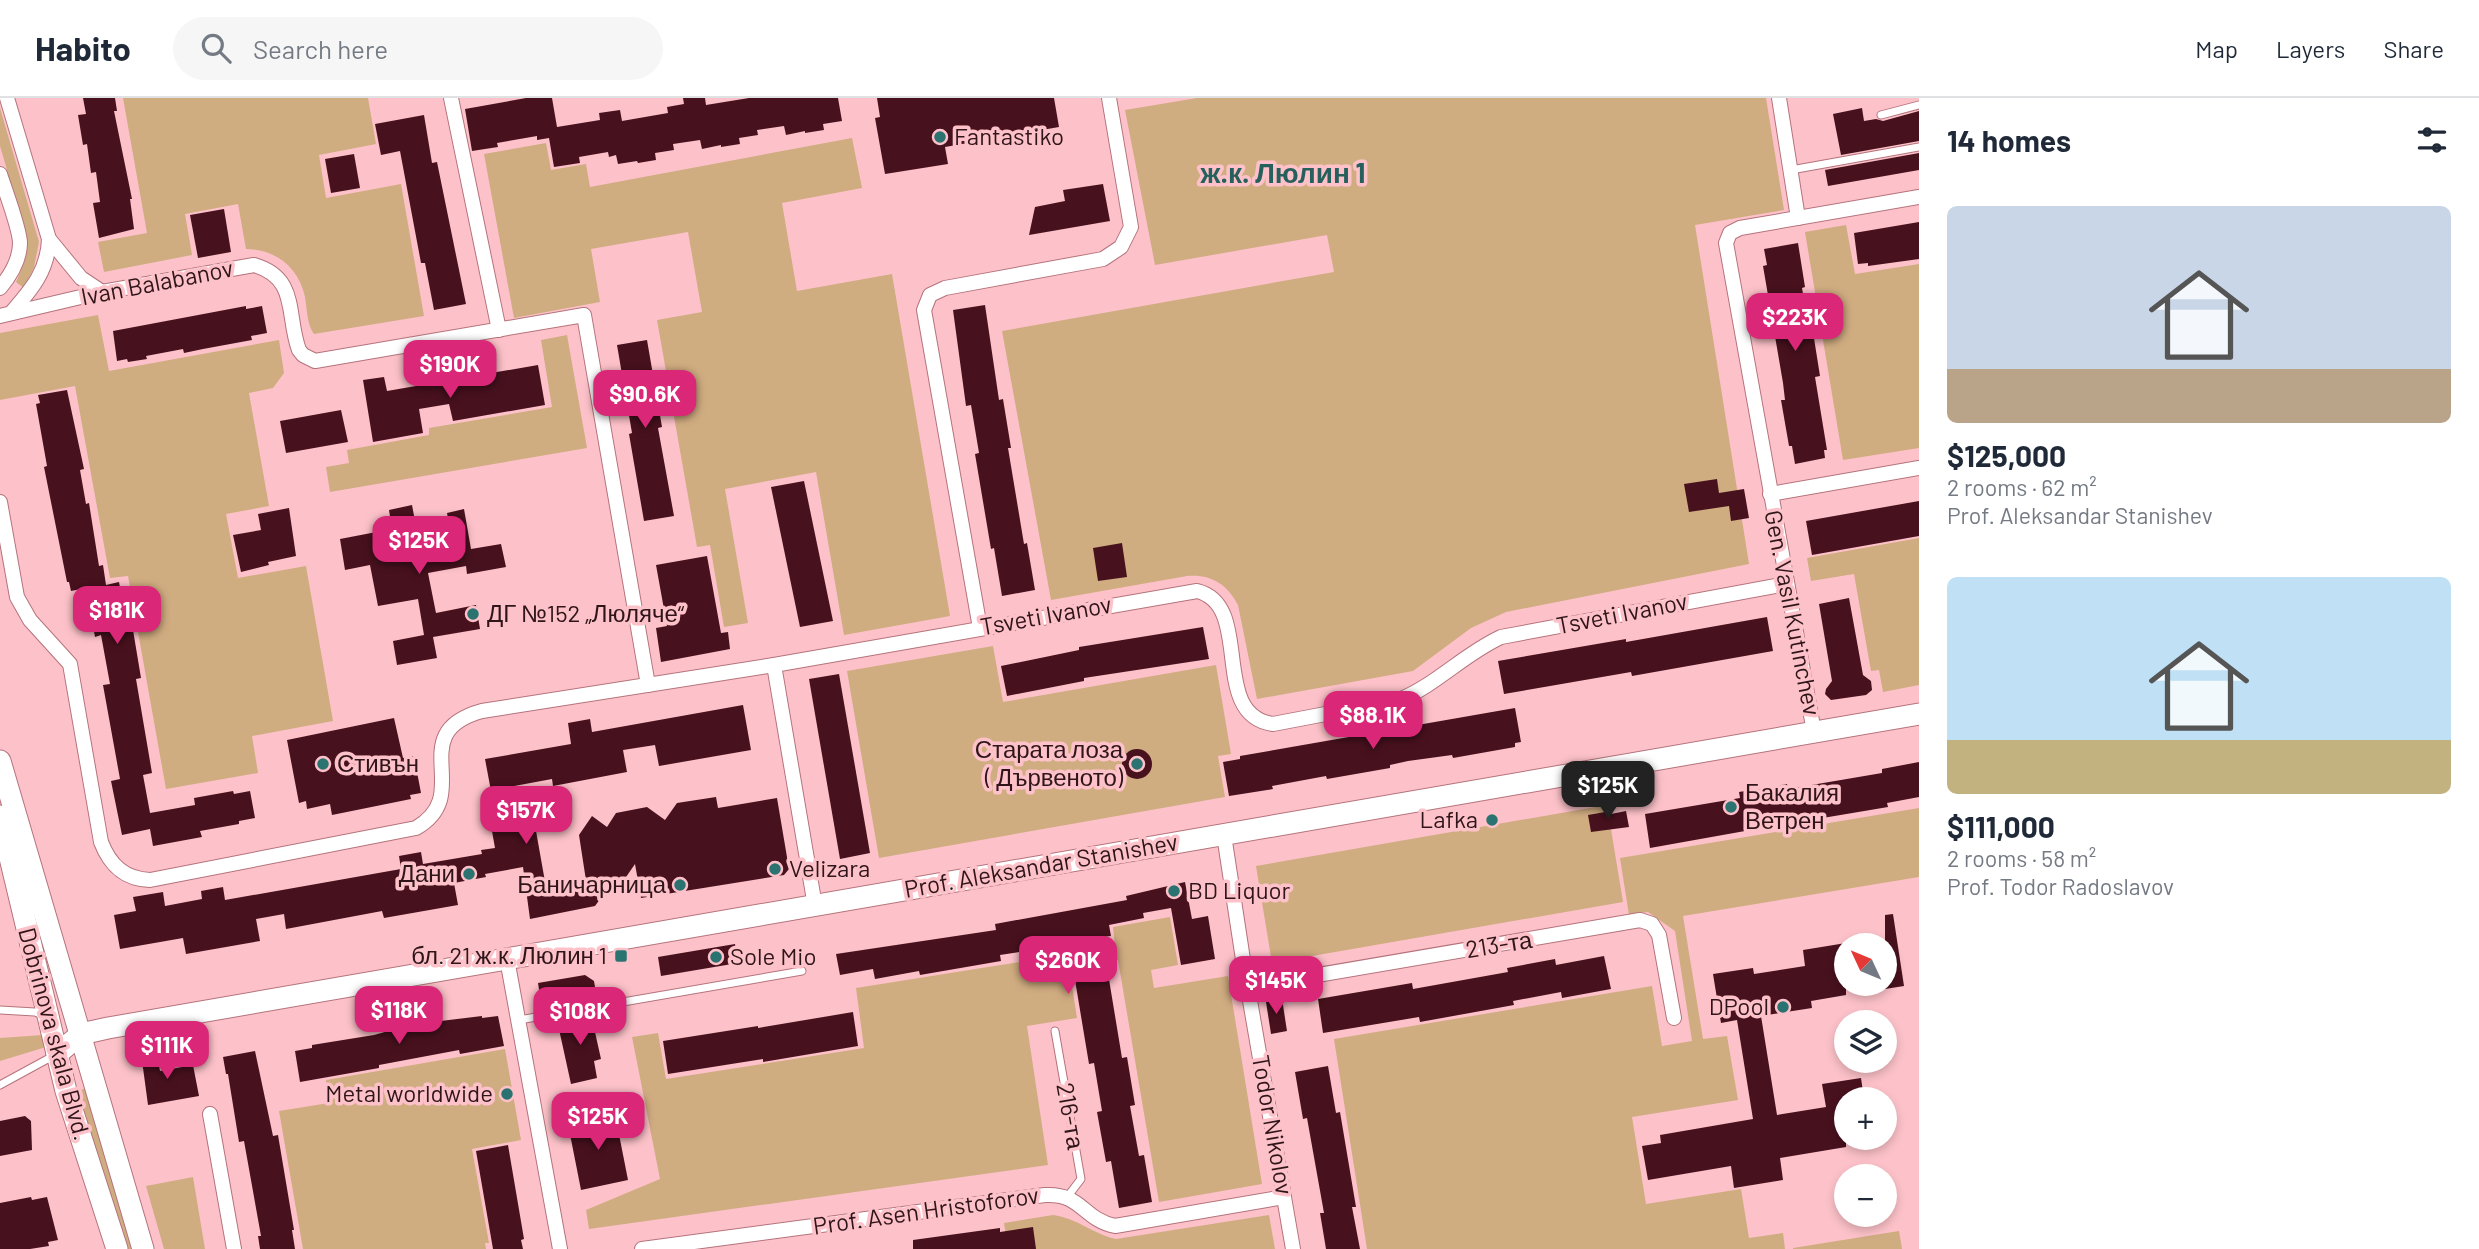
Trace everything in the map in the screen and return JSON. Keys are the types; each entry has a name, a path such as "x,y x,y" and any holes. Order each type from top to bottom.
{"street":[{"path":"5,315 37,282 49,254 49,239 7,98"},
{"path":"451,98 499,330"},
{"path":"980,628 923,310 930,295 945,288 1103,259 1121,247 1131,227 1109,98"},
{"path":"1779,98 1798,218"},
{"path":"0,174 20,243 17,261 9,278 0,288"},
{"name":"Gen. Vasil Kutinchev","path":"1814,732 1726,243 1734,230 1919,197"},
{"path":"49,239 81,278 103,292"},
{"name":"Ivan Balabanov","path":"5,315 103,292 254,265 277,275 285,286 299,350 315,361 584,315 648,685"},
{"name":"Gen. Vasil Kutinchev","path":"1770,494 1919,468"},
{"name":"Tsveti Ivanov","path":"0,502 17,597 30,620 70,664 102,842 108,858 118,870 135,879 150,880 416,828 436,813 441,802 443,789 440,751 454,724 467,715 774,665 1189,591 1206,593 1219,604 1223,611 1241,703 1254,718 1273,724 1407,697 1482,646 1501,637 1786,583"},
{"path":"774,665 815,905"},
{"name":"Prof. Aleksandar Stanishev","path":"81,1034 1919,714"},
{"name":"Dobrinova skala Blvd.","path":"0,761 143,1249"},
{"name":"Dobrinova skala Blvd.","path":"0,816 66,1090 117,1249"},
{"name":"Todor Nikolov","path":"1224,835 1293,1249"},
{"name":"213-та","path":"1248,987 1640,920 1652,924 1659,935 1674,1018"},
{"path":"507,959 560,1249"},
{"path":"47,1017 81,1034 57,1054"},
{"path":"210,1114 234,1249"},
{"name":"Prof. Asen Hristoforov","path":"642,1249 1045,1195 1068,1196 1094,1218 1115,1226 1284,1197"}],"lane":[{"path":"1881,115 1919,105"},
{"path":"1790,170 1919,147"},
{"path":"519,1020 802,971"},
{"path":"0,1010 35,1012 47,1017"},
{"name":"216-та","path":"1055,1031 1081,1179 1068,1196"},
{"path":"0,1085 57,1054"}],"shaded area":[{"path":"123,98 368,98 376,144 319,155 326,198 401,184 424,316 314,334 302,287 292,269 267,252 246,249 238,204 185,214 192,255 104,272 98,242 147,233"},
{"path":"1197,98 1766,98 1784,210 1695,225 1749,564 1506,612 1471,628 1413,671 1257,699 1238,605 1229,591 1211,579 1187,576 1051,600 1002,331 1334,272 1327,235 1155,265 1125,110"},
{"path":"0,108 39,242 34,267 24,288 16,282 24,264 28,242 0,146"},
{"path":"852,138 862,188 782,203 797,291 892,274 950,616 844,635 816,472 725,489 748,623 724,627 710,545 697,547 657,320 702,312 688,232 591,249 600,302 514,318 484,154 546,143 551,170 586,164 590,187"},
{"path":"1846,225 1855,274 1919,264 1919,448 1843,460 1805,232"},
{"path":"98,315 109,371 279,340 284,373 273,388 249,393 269,506 226,514 238,578 306,566 333,721 252,736 258,773 166,789 128,576 110,578 75,386 0,400 0,333"},
{"path":"567,335 587,448 330,492 326,467 349,463 347,450 429,435 429,428 552,407 541,340"},
{"path":"1919,538 1919,685 1883,692 1879,670 1871,671 1854,574 1811,581 1807,558"},
{"path":"993,646 1003,702 1216,665 1231,754 1218,756 1225,797 879,858 847,671"},
{"path":"1607,805 1623,902 1272,963 1256,866"},
{"path":"1919,808 1919,877 1683,916 1703,1039 1727,1036 1738,1100 1632,1117 1646,1204 1741,1189 1749,1238 1783,1233 1785,1249 1367,1249 1334,1039 1652,986 1662,1046 1692,1041 1675,931 1648,912 1629,915 1620,858"},
{"path":"1170,917 1178,965 1151,970 1154,988 1228,976 1262,1184 1159,1202 1118,960 1069,967 1077,1018 1027,1026 1048,1165 589,1229 586,1210 660,1179 632,1037 658,1033 666,1079 864,1048 856,988 1115,947 1113,927"},
{"path":"43,1035 46,1047 0,1061 0,1038"},
{"path":"505,1049 521,1140 472,1149 489,1243 485,1243 486,1249 303,1249 279,1111 329,1103 326,1080"},
{"path":"86,1088 133,1249 125,1249 75,1092"},
{"path":"193,1177 205,1249 164,1249 146,1186"},
{"path":"1053,1215 1070,1219 1116,1239 1269,1215 1275,1249 1008,1249 1004,1223"},
{"path":"1899,1231 1902,1249 1793,1249 1793,1248"}],"building":[{"path":"83,98 115,98 117,111 114,111 132,199 134,229 99,238 93,203 100,202 96,172 91,173 87,144 83,145 78,115 86,114"},
{"path":"526,98 552,98 557,127 600,120 599,113 620,110 622,121 668,113 667,107 684,104 683,98 705,98 706,105 749,98 838,98 842,121 823,124 824,130 805,133 786,135 784,126 757,130 758,135 739,138 740,144 721,147 702,149 700,140 673,144 674,150 655,153 656,160 638,163 618,164 616,155 609,157 608,152 579,157 580,163 554,167 549,138 537,140 537,136 497,143 498,147 472,151 465,109"},
{"name":"Fantastiko","path":"877,98 1054,98 1059,127 945,147 948,164 885,174 875,118 880,117"},
{"path":"1862,108 1864,121 1883,121 1919,111 1919,141 1841,155 1833,114"},
{"path":"424,115 432,163 437,162 466,304 434,310 425,263 421,263 400,151 381,155 375,124"},
{"path":"1919,153 1919,170 1828,186 1825,170"},
{"path":"354,154 360,188 331,193 325,159"},
{"path":"1103,184 1110,221 1029,235 1035,207 1065,201 1063,190"},
{"path":"224,209 231,252 198,258 190,215"},
{"path":"1919,222 1919,259 1868,266 1868,263 1858,264 1854,233"},
{"path":"1798,243 1805,287 1802,288 1820,376 1815,377 1827,450 1824,450 1825,458 1795,464 1781,400 1785,400 1783,383 1763,266 1767,265 1764,249"},
{"path":"985,305 999,400 1003,399 1011,448 1008,448 1024,544 1027,543 1035,590 1002,596 975,454 979,453 971,405 966,406 953,310"},
{"path":"246,306 246,309 262,306 267,333 251,336 252,340 184,353 183,349 146,356 147,359 117,361 113,331"},
{"path":"647,340 662,427 658,428 674,516 644,521 617,345"},
{"path":"538,365 545,405 453,421 449,404 419,409 423,433 373,442 363,380 384,377 387,391"},
{"path":"67,390 84,469 80,470 86,504 89,503 99,566 103,565 106,585 119,582 128,631 133,630 141,678 136,679 152,773 143,775 150,813 195,805 194,798 233,791 234,794 250,791 255,818 239,821 239,824 200,831 202,837 153,846 150,829 122,835 111,781 120,779 103,685 110,684 101,635 95,637 86,588 71,591 67,582 44,467 47,466 36,404 40,403 38,395"},
{"path":"341,410 348,442 286,453 280,421"},
{"path":"1717,479 1719,493 1744,489 1749,518 1731,521 1729,506 1689,512 1684,484"},
{"path":"804,481 833,621 800,627 771,487"},
{"path":"1919,501 1919,536 1812,555 1806,521"},
{"path":"412,505 422,558 454,552 447,513 464,509 471,549 501,544 506,567 467,574 466,566 428,573 436,613 476,605 480,629 433,637 437,658 397,665 393,641 424,635 418,599 378,606 370,565 345,570 340,539 392,529 389,510"},
{"path":"289,508 296,556 241,572 233,535 261,530 258,514"},
{"path":"1122,543 1127,577 1098,581 1093,548"},
{"path":"707,556 721,633 728,632 730,649 661,662 656,628 667,626 656,565"},
{"path":"1849,598 1863,675 1871,681 1872,690 1866,695 1831,700 1825,694 1832,681 1819,604"},
{"path":"1767,617 1773,651 1632,676 1631,672 1504,694 1498,661"},
{"path":"1203,627 1209,659 1084,678 1084,681 1007,696 1001,666 1079,650 1079,647"},
{"path":"839,674 870,853 840,859 809,679"},
{"path":"743,705 751,750 659,766 655,745 623,750 627,772 553,786 552,779 509,787 514,818 533,814 547,893 587,887 579,835 592,816 607,827 616,813 647,807 665,820 677,803 716,797 718,808 777,798 789,869 784,875 641,898 635,864 613,896 606,891 595,906 530,919 523,867 454,883 458,905 384,918 382,911 286,929 284,914 256,919 260,941 186,954 183,938 120,949 114,915 136,911 133,897 163,892 165,906 202,899 201,891 223,887 225,900 401,869 399,856 421,852 423,864 482,854 481,850 495,848 485,792 491,791 485,759 571,744 568,723 590,719 592,732"},
{"path":"1515,708 1521,742 1515,743 1515,747 1453,758 1452,755 1408,761 1390,765 1390,768 1327,779 1326,776 1229,796 1223,762 1240,759 1240,756"},
{"path":"394,718 403,758 414,756 421,793 410,795 411,799 332,815 330,804 307,809 306,801 299,803 287,740"},
{"name":"Старата лоза ( Дървеното)","path":"1137,749 1147,754 1152,764 1147,774 1137,779 1127,774 1122,764 1127,754"},
{"path":"1919,762 1919,797 1887,803 1888,807 1793,823 1792,818 1745,826 1745,831 1650,848 1645,814 1740,798 1739,792 1787,784 1788,789 1882,773 1882,769"},
{"path":"1611,811 1611,814 1626,811 1629,827 1591,832 1588,815"},
{"path":"1185,882 1192,919 1208,916 1215,959 1181,965 1171,908 1143,913 1144,918 1109,925 1111,936 1102,937 1122,1058 1127,1057 1135,1105 1130,1106 1139,1156 1144,1155 1152,1202 1119,1208 1111,1161 1106,1162 1097,1112 1102,1111 1094,1063 1089,1064 1069,944 1000,955 1001,961 920,975 919,971 875,979 873,969 840,975 836,954 996,930 995,924 1127,900 1126,896"},
{"path":"1893,914 1896,933 1885,933 1885,915"},
{"path":"1897,940 1904,986 1897,987"},
{"path":"735,944 738,963 661,976 658,957"},
{"path":"1834,945 1834,996 1840,996 1811,1001 1812,1008 1761,1016 1777,1115 1826,1107 1822,1084 1861,1078 1862,1087 1834,1087 1834,1149 1780,1158 1783,1180 1734,1188 1731,1166 1648,1180 1642,1146 1661,1143 1660,1135 1753,1119 1737,1020 1721,1023 1713,974 1753,968 1754,974 1805,966 1803,950"},
{"path":"1604,956 1611,989 1562,998 1561,992 1513,1001 1514,1005 1420,1022 1419,1017 1323,1033 1318,999 1412,983 1413,989 1508,972 1507,968 1555,959 1556,965"},
{"path":"585,975 594,981 597,999 542,1008 538,983"},
{"path":"1282,999 1287,1031 1271,1034 1266,1002"},
{"path":"853,1012 858,1046 668,1074 663,1041"},
{"path":"591,1014 601,1059 594,1061 597,1078 571,1084 557,1020"},
{"path":"498,1016 504,1046 460,1054 459,1050 300,1082 295,1051 312,1048 312,1045 374,1035 392,1030 391,1027"},
{"path":"156,1050 160,1071 193,1065 199,1096 148,1105 141,1053"},
{"path":"255,1051 273,1136 278,1135 295,1249 260,1249 258,1236 261,1236 244,1141 239,1142 223,1057"},
{"path":"1328,1066 1336,1113 1340,1112 1356,1207 1352,1207 1360,1249 1326,1249 1320,1213 1324,1213 1307,1118 1303,1119 1295,1072"},
{"path":"615,1114 628,1180 581,1190 568,1124"},
{"path":"25,1116 31,1121 32,1150 0,1156 0,1121"},
{"path":"508,1145 524,1239 521,1240 523,1249 493,1249 476,1151"},
{"path":"31,1197 32,1200 47,1197 58,1240 48,1242 49,1246 30,1249 0,1249 0,1203"},
{"path":"1033,1227 1036,1249 913,1249 913,1240 1000,1228 1000,1232"}],"place":[{"name":"Fantastiko","path":"940,137"},
{"name":"ДГ №152 „Люляче“","path":"473,614"},
{"name":"Стивън","path":"323,764"},
{"name":"Старата лоза ( Дървеното)","path":"1137,764"},
{"name":"Бакалия Ветрен","path":"1731,807"},
{"name":"Lafka","path":"1492,820"},
{"name":"Velizara","path":"775,869"},
{"name":"Дани","path":"469,874"},
{"name":"Баничарница","path":"680,885"},
{"name":"BD Liquor","path":"1174,891"},
{"name":"бл. 21 ж.к. Люлин 1","path":"621,956"},
{"name":"Sole Mio","path":"716,957"},
{"name":"DPool","path":"1783,1007"},
{"name":"Metal worldwide","path":"507,1094"}],"district":[{"name":"ж.к. Люлин 1","path":"1283,173"}]}
